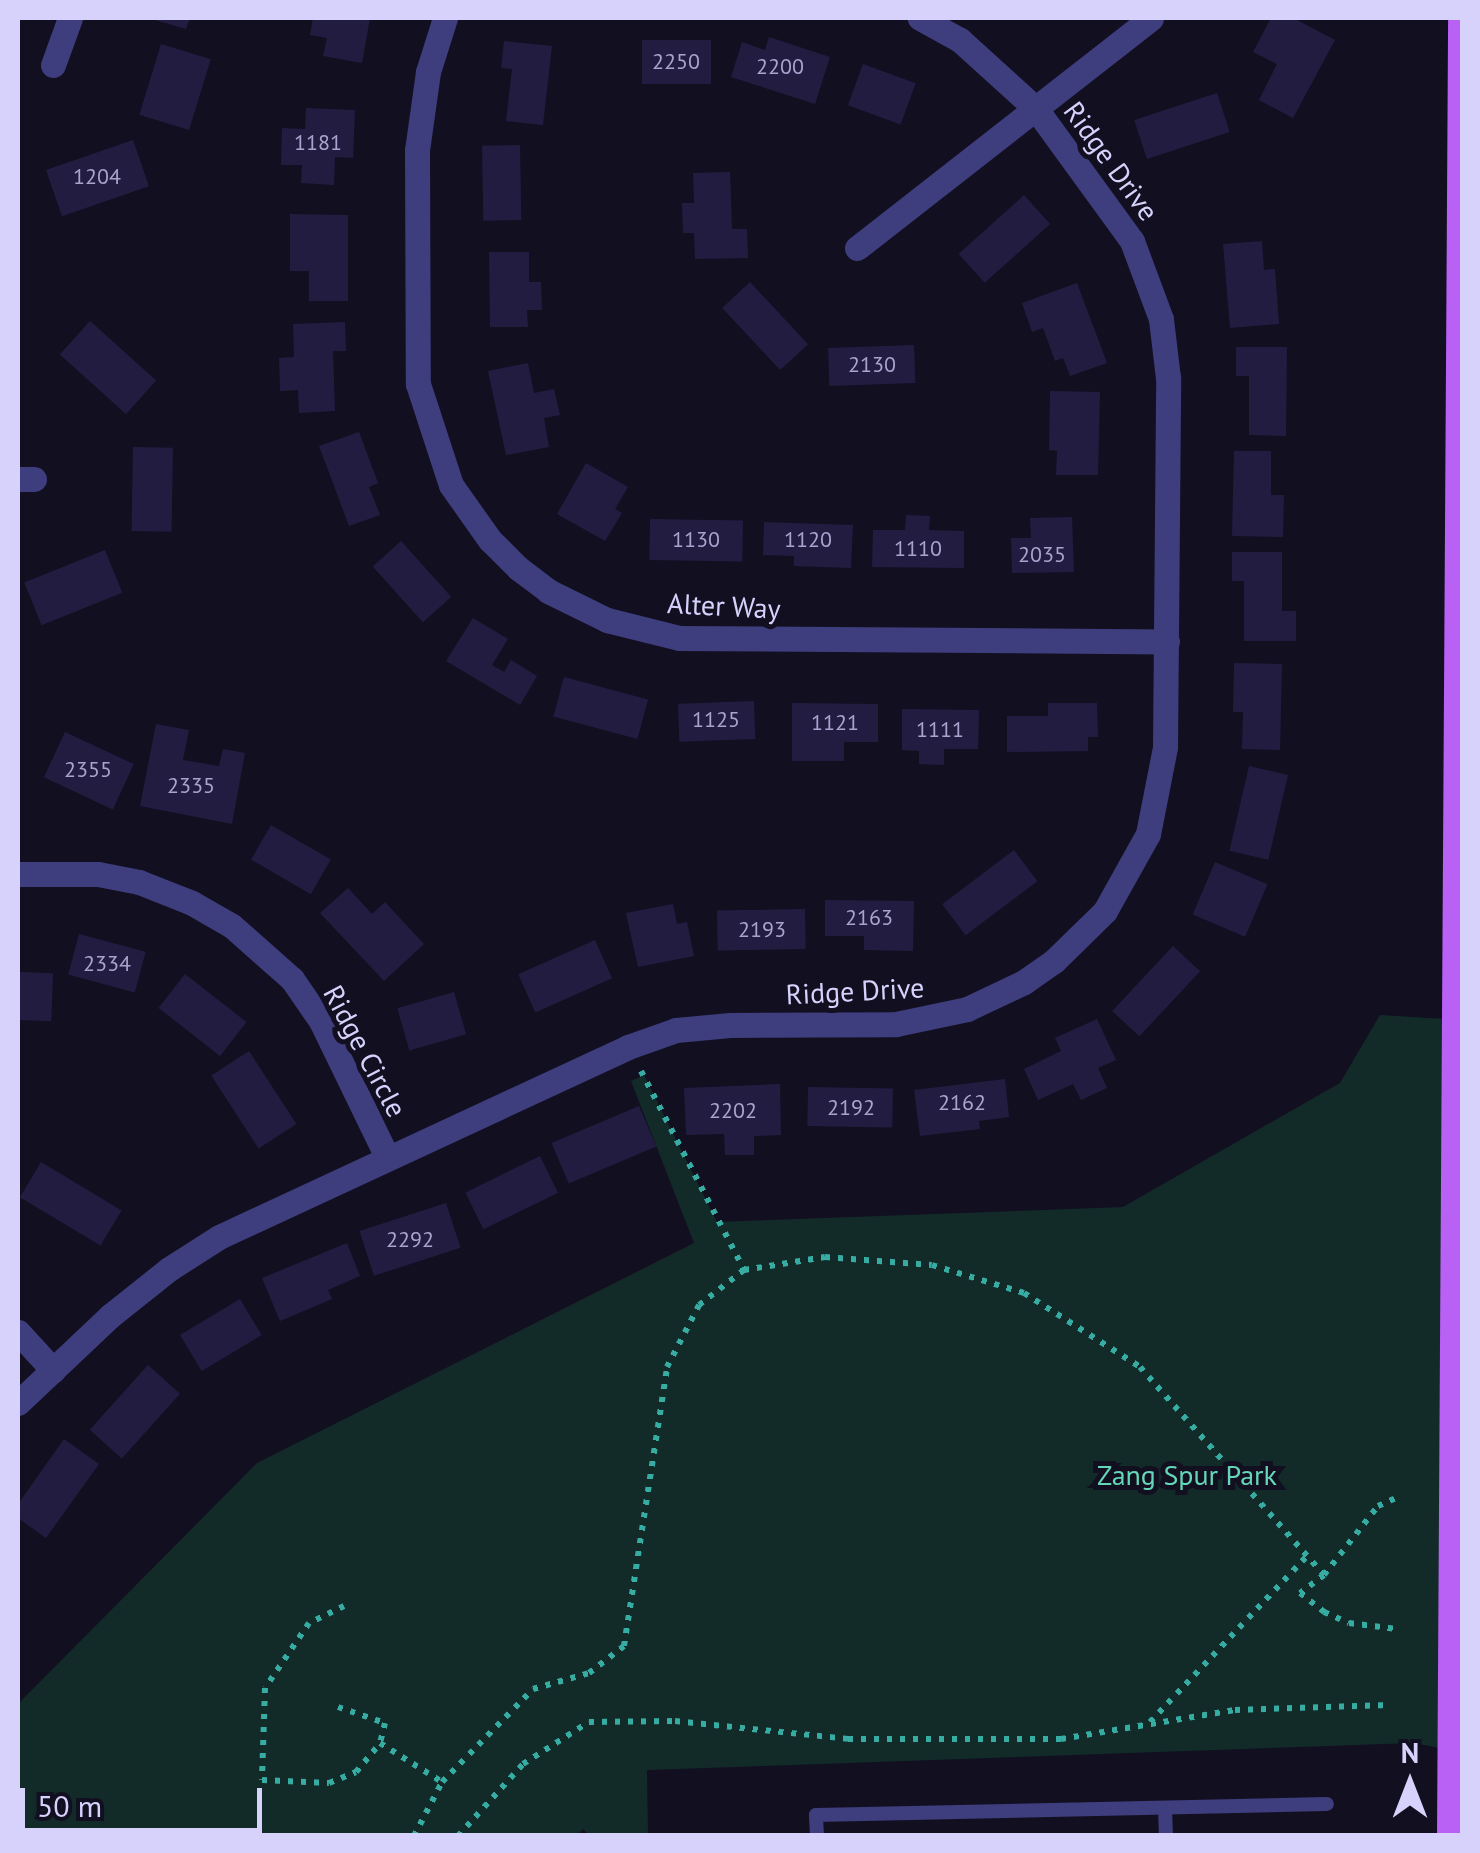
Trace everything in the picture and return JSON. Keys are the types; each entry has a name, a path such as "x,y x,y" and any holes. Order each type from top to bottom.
{"main road":[{"path":"1448,1836 1460,18"}],"street":[{"path":"53,65 70,18"},
{"name":"Alter Way","path":"445,18 428,72 417,150 418,384 450,485 490,540 518,568 548,591 606,620 680,638 1167,641"},
{"name":"Ridge Drive","path":"18,1403 169,1268 249,1221 628,1046 676,1030 730,1024 896,1024 934,1018 982,1002 1054,961 1105,911 1131,870 1152,822 1166,747 1168,378 1158,307 1132,240 1036,109 960,40 920,18"},
{"name":"Ridge Drive","path":"857,248 1151,18"},
{"name":"Ridge Circle","path":"18,874 98,874 139,882 166,891 232,926 292,980 321,1021 387,1157"},
{"path":"18,1332 53,1370"}],"lane":[{"path":"817,1836 816,1815 1327,1804"},
{"path":"1166,1808 1166,1836"}],"path":[{"path":"628,1046 744,1270"},
{"path":"414,1836 442,1782 533,1689 589,1673 624,1646 667,1368 699,1304 744,1270 824,1257 932,1265 1024,1293 1140,1368 1324,1576"},
{"path":"1397,1629 1349,1623 1324,1612 1300,1592 1324,1576 1378,1506 1398,1498"},
{"path":"1150,1722 1307,1556"},
{"path":"338,1706 385,1723 380,1743 356,1772 328,1783 262,1780 265,1688 309,1623 344,1606"},
{"path":"458,1836 523,1764 589,1722 675,1721 848,1739 1061,1739 1236,1710 1389,1705"},
{"path":"380,1743 442,1782"}],"green space":[{"name":"Zang Spur Park","path":"1380,1015 1462,1020 1462,1752 1413,1743 647,1770 648,1835 589,1835 583,1829 576,1836 18,1836 18,1704 257,1463 694,1243 631,1081 644,1075 717,1222 1123,1207 1340,1083"}],"building":[{"path":"148,18 190,18 186,29"},
{"path":"313,18 370,18 362,63 323,56 327,38 310,35"},
{"path":"1271,18 1293,18 1335,40 1293,118 1259,100 1277,64 1253,52"},
{"path":"769,37 830,57 815,104 731,77 742,42 765,50"},
{"path":"642,40 711,40 711,84 642,84"},
{"path":"504,41 552,46 543,125 506,121 512,69 501,68"},
{"path":"161,44 211,59 189,130 139,115"},
{"path":"863,64 916,83 901,124 848,105"},
{"path":"1217,93 1230,132 1147,159 1134,120"},
{"path":"306,108 355,110 353,158 335,157 334,185 301,183 302,165 281,165 282,128 305,129"},
{"path":"133,140 149,186 62,216 46,170"},
{"path":"520,145 521,220 483,221 482,146"},
{"path":"730,172 732,229 747,229 748,258 695,259 694,233 683,233 682,203 694,203 693,173"},
{"path":"1024,195 1050,224 985,283 959,254"},
{"path":"290,214 348,215 348,301 309,301 309,271 290,271"},
{"path":"1262,241 1264,270 1275,269 1279,324 1230,328 1223,244"},
{"path":"489,252 529,252 529,282 541,282 542,310 527,310 528,327 490,327"},
{"path":"750,282 808,344 780,370 722,308"},
{"path":"1077,283 1107,363 1070,376 1063,358 1055,361 1043,328 1032,332 1022,303"},
{"path":"90,321 156,381 126,414 60,354"},
{"path":"345,322 346,351 333,351 335,411 299,413 298,390 280,391 279,358 294,357 293,324"},
{"path":"914,345 915,383 829,386 828,348"},
{"path":"1236,347 1287,347 1286,436 1249,435 1249,376 1236,376"},
{"path":"528,363 534,393 554,389 560,415 544,418 549,447 506,455 488,371"},
{"path":"1050,391 1100,392 1098,475 1056,475 1057,451 1049,450"},
{"path":"359,432 378,483 369,487 380,515 349,526 319,446"},
{"path":"133,447 173,448 172,532 132,531"},
{"path":"1234,451 1271,451 1271,495 1284,495 1283,537 1232,536"},
{"path":"586,463 628,487 615,509 622,513 605,541 557,514"},
{"path":"906,515 930,516 929,530 964,531 964,568 872,567 873,530 905,530"},
{"path":"1072,517 1074,572 1012,573 1011,538 1031,538 1030,518"},
{"path":"650,519 743,521 742,562 649,560"},
{"path":"764,522 853,525 851,568 794,566 794,556 763,555"},
{"path":"401,541 451,597 423,622 373,566"},
{"path":"105,550 122,593 42,625 24,583"},
{"path":"1232,552 1282,552 1282,611 1296,611 1296,641 1244,641 1244,581 1232,581"},
{"path":"473,618 508,639 492,665 504,672 511,660 537,676 520,705 446,661"},
{"path":"1234,663 1282,664 1280,750 1242,749 1243,712 1233,712"},
{"path":"564,677 648,700 637,739 553,717"},
{"path":"754,701 755,739 679,742 678,704"},
{"path":"792,703 878,704 878,742 844,742 844,761 792,761"},
{"path":"1048,703 1097,703 1098,737 1088,737 1088,751 1007,752 1007,716 1048,716"},
{"path":"902,709 979,710 978,749 944,749 944,765 919,764 919,751 902,750"},
{"path":"156,724 189,730 183,760 219,766 223,749 245,753 232,824 140,806"},
{"path":"65,732 134,764 113,809 44,777"},
{"path":"1249,766 1288,775 1268,860 1229,851"},
{"path":"271,825 331,860 311,894 251,860"},
{"path":"1014,850 1037,881 966,935 942,904"},
{"path":"1215,862 1267,884 1245,937 1193,914"},
{"path":"348,888 372,914 385,902 424,944 384,981 320,913"},
{"path":"825,900 914,901 913,951 864,950 864,936 825,936"},
{"path":"673,904 677,924 687,922 694,956 638,967 626,913"},
{"path":"805,909 806,949 718,951 717,911"},
{"path":"79,934 146,952 135,992 68,975"},
{"path":"595,940 612,978 535,1013 518,974"},
{"path":"1173,946 1200,971 1139,1036 1112,1011"},
{"path":"18,972 53,973 51,1021 18,1020"},
{"path":"185,974 246,1022 220,1056 159,1008"},
{"path":"454,992 466,1034 409,1051 397,1008"},
{"path":"1097,1019 1116,1060 1098,1068 1107,1088 1081,1100 1073,1084 1038,1100 1024,1069 1061,1051 1055,1038"},
{"path":"249,1051 296,1124 259,1148 211,1076"},
{"path":"1005,1079 1009,1117 979,1121 980,1129 920,1136 914,1090"},
{"path":"780,1084 781,1135 754,1136 754,1155 725,1155 724,1134 686,1135 684,1088"},
{"path":"808,1087 893,1088 892,1127 807,1126"},
{"path":"639,1106 656,1147 569,1184 552,1143"},
{"path":"540,1156 558,1193 483,1229 465,1192"},
{"path":"41,1162 122,1210 100,1246 20,1197"},
{"path":"446,1203 461,1248 374,1276 359,1231"},
{"path":"347,1243 360,1276 328,1290 332,1299 280,1321 262,1278"},
{"path":"240,1299 262,1335 202,1371 180,1335"},
{"path":"148,1365 180,1394 122,1458 90,1430"},
{"path":"64,1439 99,1464 46,1538 18,1518 18,1504"}]}
